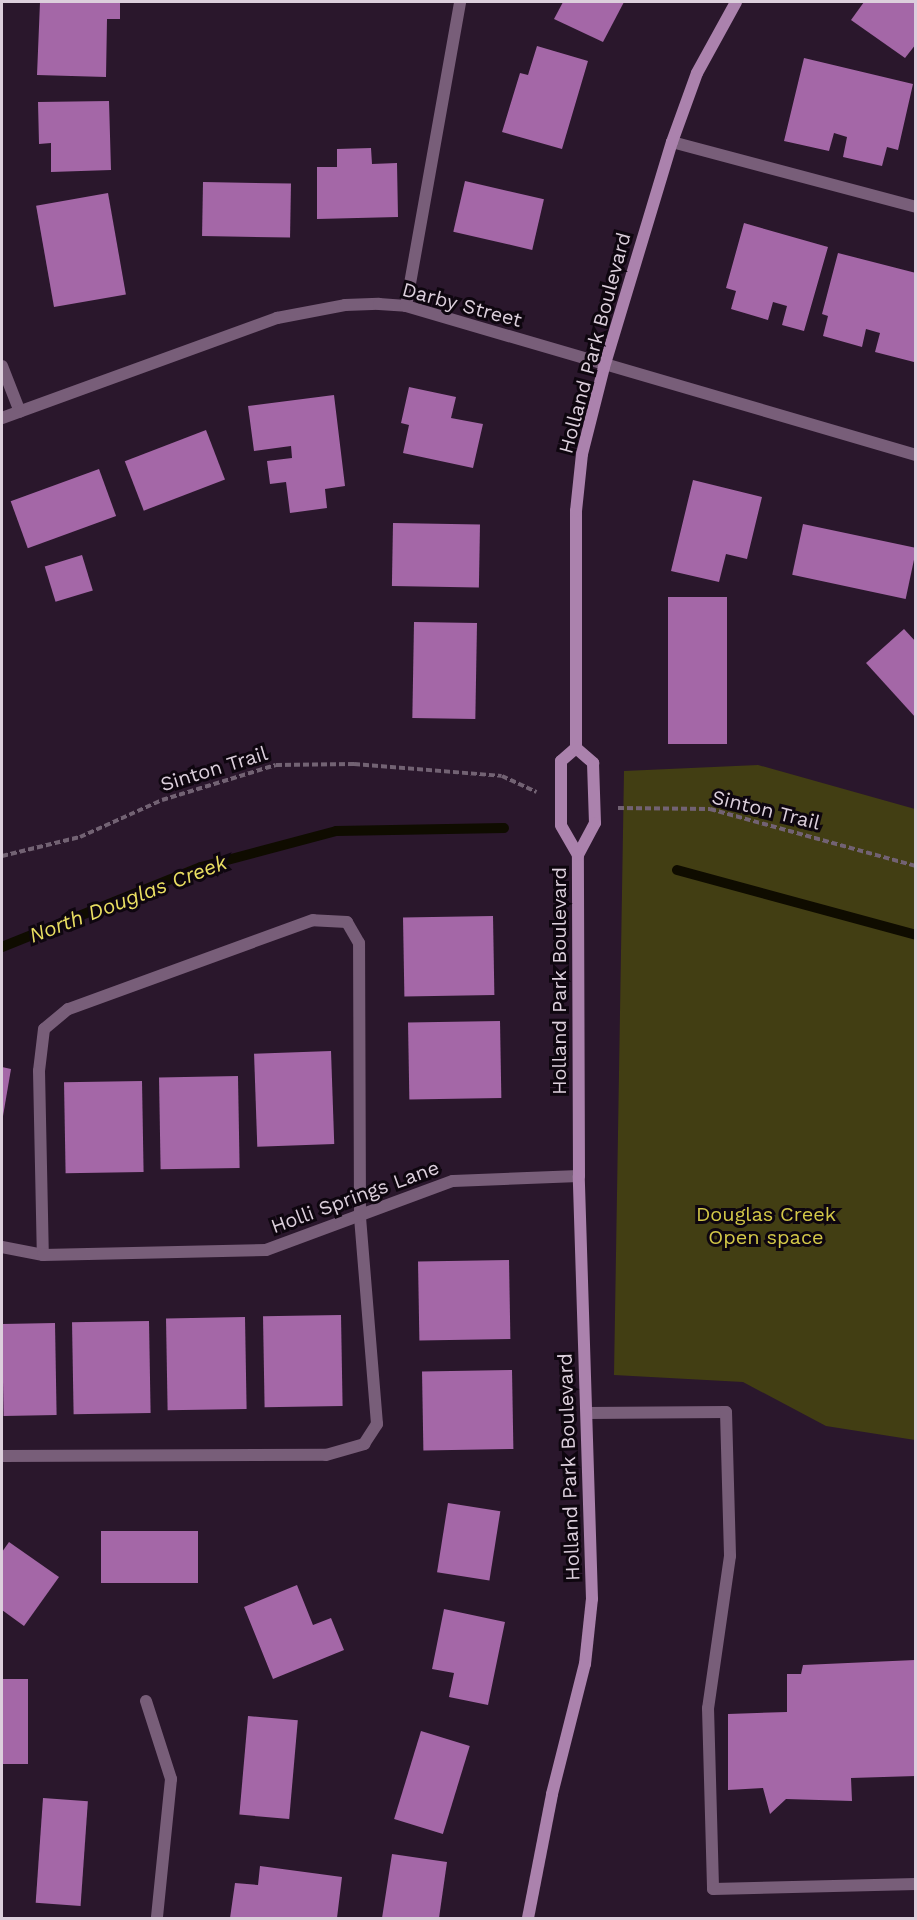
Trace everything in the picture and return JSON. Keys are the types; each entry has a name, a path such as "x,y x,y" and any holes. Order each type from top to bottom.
{"street":[{"path":"406,306 460,2"},
{"name":"Holland Park Boulevard","path":"528,1918 585,1664 592,1599 579,1176 578,855 561,825 561,761 576,748 576,511 582,454 604,366 672,142 697,73 736,2"},
{"path":"672,142 915,207"},
{"name":"Darby Street","path":"2,418 277,318 345,305 406,306 604,366 915,455"},
{"path":"2,366 20,412"},
{"path":"576,748 593,763 595,823 578,855"},
{"path":"2,1456 326,1455 364,1444 377,1424 360,1215 359,943 347,922 313,921 68,1009 44,1029 39,1071 43,1255"},
{"name":"Holli Springs Lane","path":"2,1247 43,1255 267,1250 453,1181 579,1176"},
{"path":"587,1413 726,1412 730,1556 708,1708 713,1889 915,1884"},
{"path":"146,1701 171,1779 157,1918"}],"path":[{"name":"Sinton Trail","path":"2,856 80,837 162,800 276,765 354,764 502,776 548,795"},
{"name":"Sinton Trail","path":"607,806 710,809 915,866"}],"green space":[{"name":"Douglas Creek Open space","path":"758,765 915,809 915,1440 826,1426 743,1382 614,1375 624,771"}],"building":[{"path":"40,2 120,2 120,19 107,19 106,77 37,75"},
{"path":"563,2 624,2 603,42 554,19"},
{"path":"864,2 916,2 916,44 905,58 851,20"},
{"path":"537,46 588,61 562,149 502,132 520,73 528,75"},
{"path":"804,58 913,84 898,150 887,147 882,166 843,157 847,137 834,133 829,151 784,141"},
{"path":"109,101 111,170 51,172 51,143 39,144 38,102"},
{"path":"371,148 372,164 397,163 398,217 317,219 317,167 337,167 337,149"},
{"path":"465,181 544,199 532,250 453,232"},
{"path":"203,182 291,184 290,238 202,236"},
{"path":"108,193 126,294 54,307 36,206"},
{"path":"744,223 828,247 804,331 782,325 787,306 773,302 768,320 731,309 736,291 726,288"},
{"path":"838,253 916,273 914,362 875,352 880,333 866,329 862,347 823,336 828,316 822,314"},
{"path":"409,387 456,397 451,418 483,424 473,468 403,453 409,425 401,423"},
{"path":"334,395 345,486 325,489 327,508 290,513 286,482 270,484 267,461 292,458 291,446 254,451 248,406"},
{"path":"206,430 225,479 144,511 125,461"},
{"path":"99,469 116,516 28,548 11,501"},
{"path":"693,480 762,497 747,559 726,554 719,582 671,571"},
{"path":"393,523 480,525 479,588 392,586"},
{"path":"803,524 916,548 906,599 792,575"},
{"path":"82,555 93,590 56,602 45,566"},
{"path":"668,597 727,597 727,744 668,744"},
{"path":"414,622 477,623 475,719 412,718"},
{"path":"904,629 916,642 916,718 866,663"},
{"path":"493,916 494,995 404,997 403,918"},
{"path":"500,1021 501,1098 409,1100 408,1023"},
{"path":"331,1051 334,1144 257,1147 254,1054"},
{"path":"2,1067 11,1069 3,1116 2,1116"},
{"path":"238,1076 240,1168 161,1169 159,1077"},
{"path":"142,1081 144,1172 66,1173 64,1082"},
{"path":"509,1260 510,1339 419,1341 418,1262"},
{"path":"341,1315 343,1406 265,1407 263,1316"},
{"path":"245,1317 247,1409 168,1410 166,1318"},
{"path":"149,1321 151,1413 74,1414 72,1322"},
{"path":"55,1323 57,1415 4,1416 2,1324"},
{"path":"512,1370 513,1449 423,1451 422,1372"},
{"path":"448,1503 500,1511 489,1580 437,1572"},
{"path":"101,1531 198,1531 198,1583 101,1583"},
{"path":"9,1542 59,1577 24,1626 2,1610 2,1552"},
{"path":"297,1585 313,1625 331,1618 344,1650 273,1679 244,1607"},
{"path":"444,1609 505,1622 488,1705 449,1697 454,1673 432,1669"},
{"path":"915,1660 916,1776 851,1778 852,1801 786,1799 770,1814 763,1788 728,1790 728,1714 787,1712 787,1674 801,1674 803,1665"},
{"path":"2,1679 28,1679 28,1764 2,1764"},
{"path":"248,1716 298,1720 289,1819 239,1815"},
{"path":"421,1731 470,1746 443,1834 394,1819"},
{"path":"43,1798 88,1801 81,1906 36,1903"},
{"path":"392,1854 447,1862 439,1918 382,1918"},
{"path":"260,1866 342,1877 337,1918 230,1918 235,1883 258,1885"}],"waterway":[{"name":"North Douglas Creek","path":"2,947 201,867 336,831 504,828"},
{"name":"North Douglas Creek","path":"677,870 916,935"}]}
